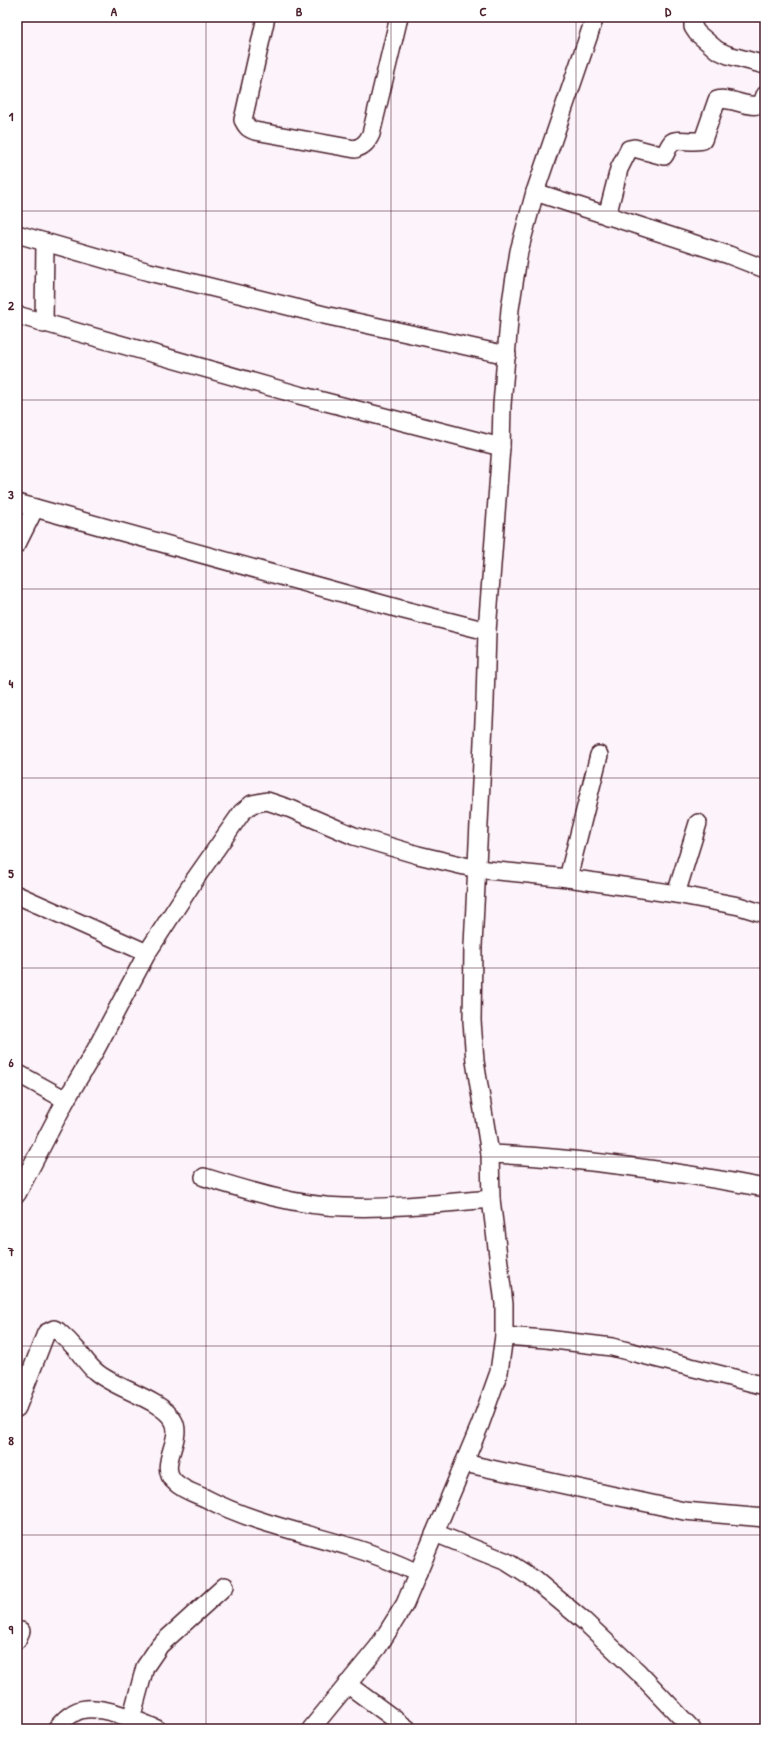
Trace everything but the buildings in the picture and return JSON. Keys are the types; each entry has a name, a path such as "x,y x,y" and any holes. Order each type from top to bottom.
{"street":[{"path":"266,17 243,120 245,126 249,129 356,149 364,146 371,134 399,17"},
{"path":"311,1729 378,1647 405,1604 480,1425 499,1372 504,1336 504,1304 491,1199 490,1154 475,1061 472,1022 473,946 485,709 486,631 501,447 510,308 520,251 535,192 595,17"},
{"path":"693,17 693,27 697,33 717,50 728,55 765,65"},
{"path":"607,216 618,169 629,149 634,148 664,156 674,140 698,142 703,140 717,100 735,101 756,106 762,103 765,95"},
{"path":"535,192 729,255 765,269"},
{"path":"20,237 45,242 149,272 324,315 507,355"},
{"path":"44,324 45,242"},
{"path":"17,315 44,324 300,395 501,447"},
{"path":"17,503 400,609 486,631"},
{"path":"17,544 35,508"},
{"path":"568,878 599,755"},
{"path":"17,1194 66,1100 96,1049 147,953 195,879 242,812 252,804 260,801 267,801 291,809 354,836 418,855 477,869 568,878 676,894 739,906 765,914"},
{"path":"676,894 698,823"},
{"path":"17,895 147,953"},
{"path":"17,1073 66,1100"},
{"path":"490,1154 540,1156 599,1162 700,1176 765,1188"},
{"path":"204,1177 241,1188 299,1202 344,1207 396,1206 491,1199"},
{"path":"17,1408 46,1333 54,1329 63,1335 95,1371 157,1406 173,1420 176,1426 174,1446 169,1461 168,1471 170,1477 176,1484 212,1502 260,1521 352,1547 393,1561 418,1573"},
{"path":"504,1336 546,1339 612,1347 765,1386"},
{"path":"464,1463 684,1511 765,1518"},
{"path":"435,1533 507,1562 535,1580 584,1621 639,1673 692,1729"},
{"path":"131,1719 145,1668 160,1645 225,1586"},
{"path":"347,1684 408,1729"},
{"path":"56,1729 65,1719 76,1712 86,1709 103,1710 157,1729"}]}
